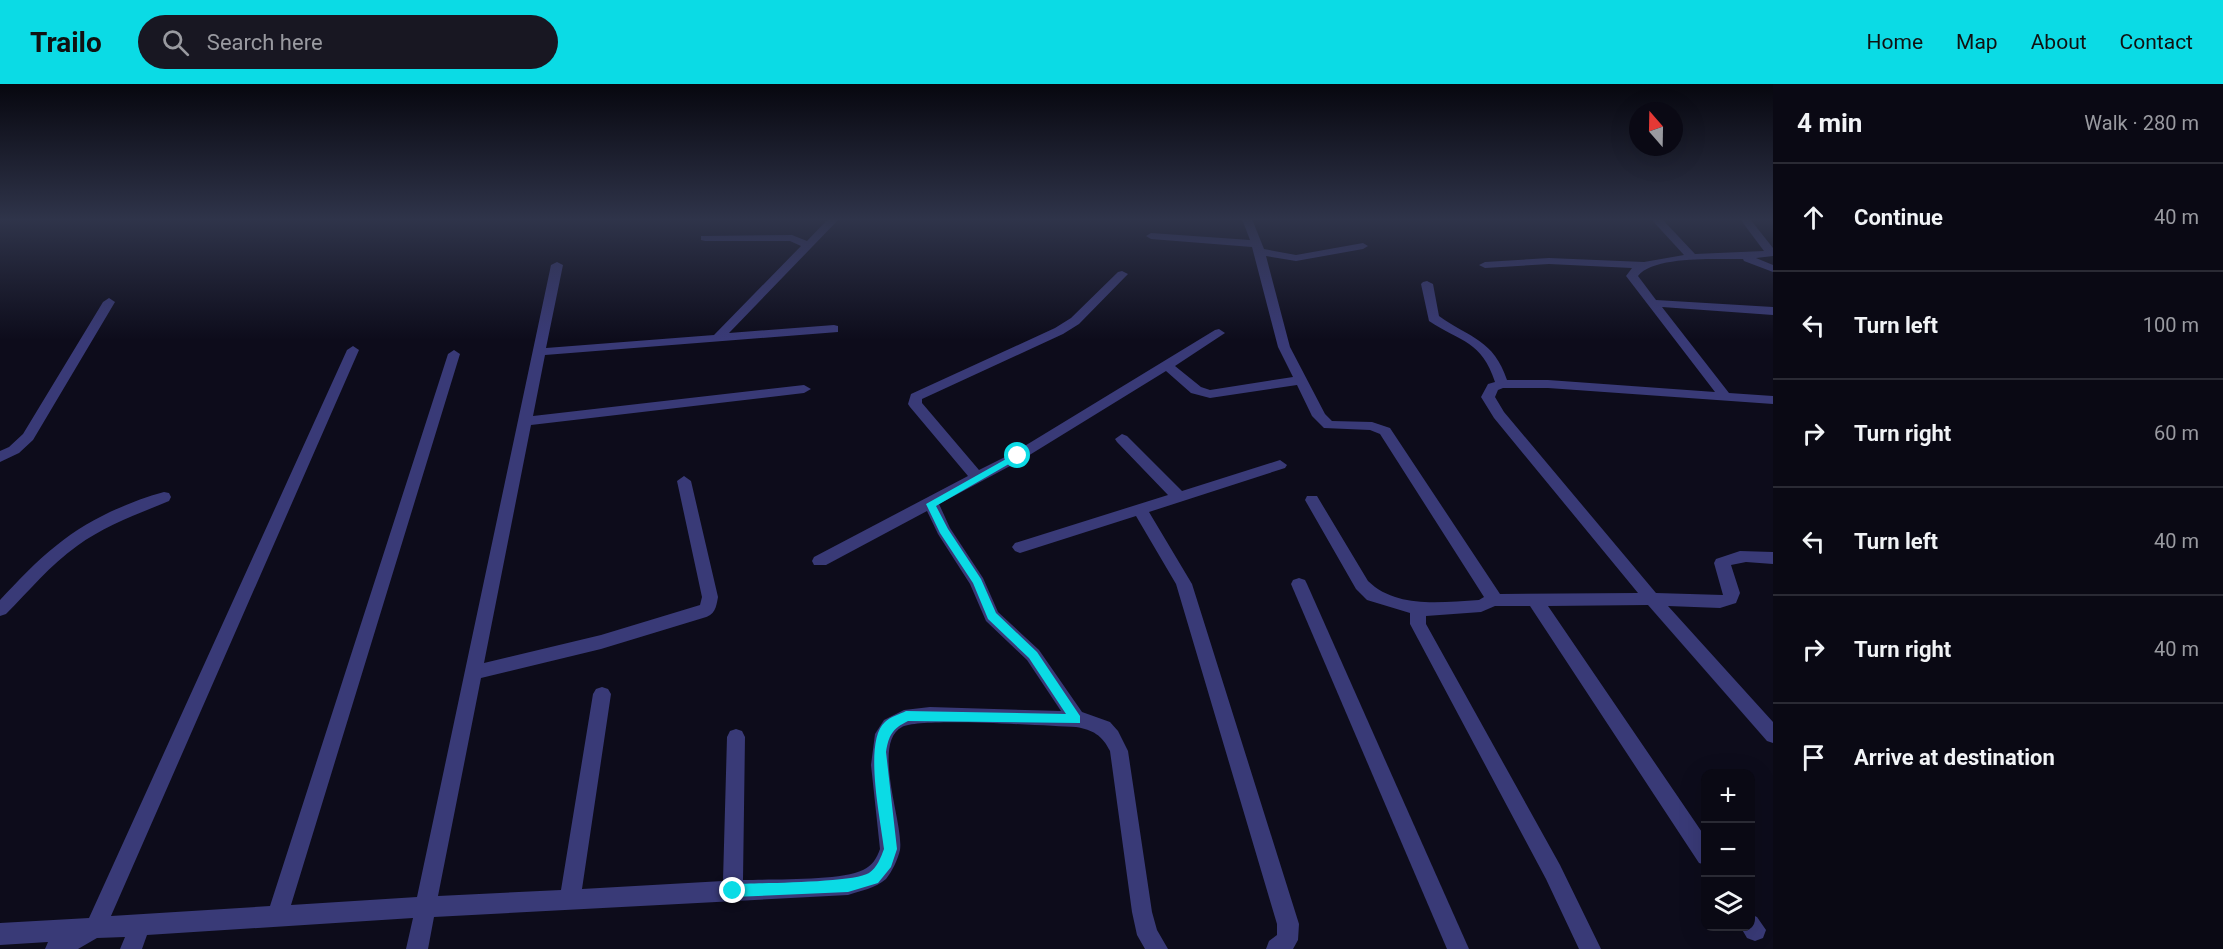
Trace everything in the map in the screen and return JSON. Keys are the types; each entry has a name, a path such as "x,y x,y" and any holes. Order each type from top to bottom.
{"street":[{"path":"717,339 794,259"},
{"path":"1261,259 1284,347 1319,416 1329,425 1379,427 1389,436 1491,591 1493,600"},
{"path":"1485,265 1550,261 1643,265 1678,259"},
{"path":"1748,259 1773,269"},
{"path":"417,949 557,265"},
{"path":"1643,265 1634,269 1632,276 1724,395"},
{"path":"978,478 915,404 916,397 1059,331 1075,321 1122,274"},
{"path":"1427,285 1434,318 1474,340 1491,353 1497,363 1502,384"},
{"path":"0,458 14,450 28,437 108,302"},
{"path":"1653,303 1773,311"},
{"path":"539,352 834,330"},
{"path":"820,561 978,478 1219,333"},
{"path":"56,949 95,928 353,350"},
{"path":"277,917 454,354"},
{"path":"1166,365 1196,390 1209,394 1301,380"},
{"path":"1773,400 1724,395 1502,384 1493,387 1488,398 1652,599 1773,735"},
{"path":"525,422 804,389"},
{"path":"1122,439 1179,497"},
{"path":"1020,547 1280,465"},
{"path":"474,673 601,642 703,612 708,608 710,597 684,481"},
{"path":"0,610 54,556 84,534 164,497"},
{"path":"1312,500 1362,585 1373,596 1421,610 1481,606 1493,600 1652,599 1720,602 1730,599 1732,593 1722,563 1728,558 1739,556 1773,558"},
{"path":"931,504 944,530 977,582 992,616 1033,655 1076,719"},
{"path":"1140,509 1184,584 1288,924 1287,940 1277,949"},
{"path":"1299,584 1458,949"},
{"path":"1535,600 1701,849"},
{"path":"1421,610 1417,616 1418,624 1553,872 1590,949"},
{"path":"570,900 602,694"},
{"path":"0,934 426,907 848,885 873,878 886,863 890,849 880,752 882,736 890,725 906,716 1076,719 1098,724 1110,732 1119,752 1142,912 1148,935 1157,949"},
{"path":"733,891 736,737"},
{"path":"131,949 140,925"}],"route":[{"path":"733,891 848,885 873,878 886,863 890,849 880,752 882,736 890,725 906,716 1076,719 1033,655 992,616 977,582 944,530 931,504 1018,456"}]}
